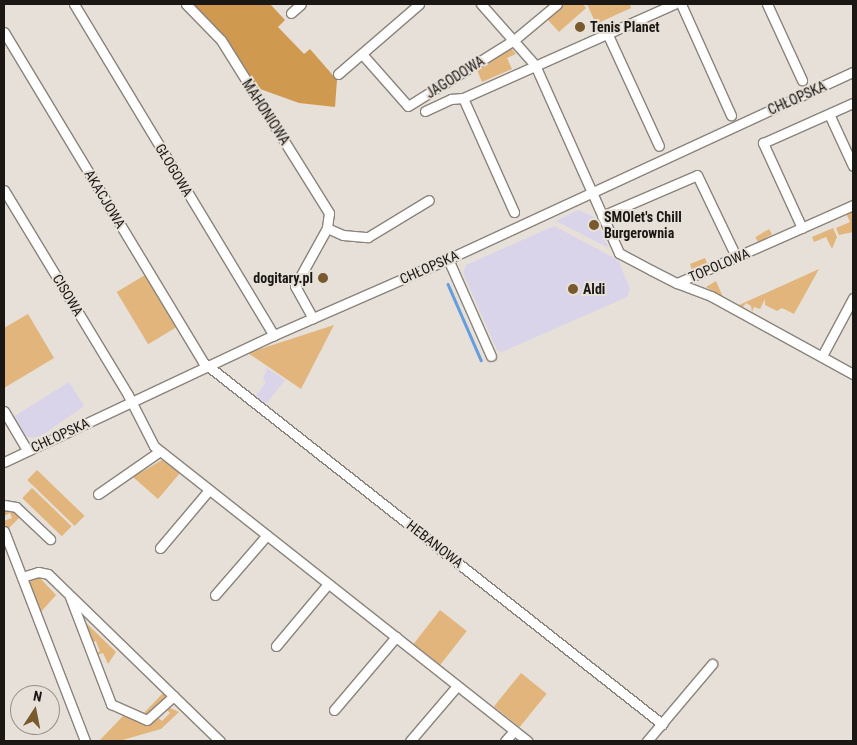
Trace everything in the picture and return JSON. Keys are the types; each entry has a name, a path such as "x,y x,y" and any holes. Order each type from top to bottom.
{"street":[{"name":"GŁOGOWA","path":"74,4 274,335"},
{"name":"MAHONIOWA","path":"186,4 221,40 236,68 255,92 329,213 327,228"},
{"path":"290,13 302,4"},
{"path":"338,74 419,4"},
{"name":"TOPOLOWA","path":"481,4 535,66 619,253 677,283 853,205"},
{"name":"JAGODOWA","path":"362,54 408,106 514,40 556,4"},
{"path":"425,111 451,99 463,98 674,4"},
{"path":"681,4 731,115"},
{"path":"767,4 802,80"},
{"name":"AKACJOWA","path":"4,32 208,366"},
{"path":"607,33 659,146"},
{"name":"CHŁOPSKA","path":"4,462 274,335 448,259 853,72"},
{"path":"463,98 514,212"},
{"path":"802,228 763,142 853,103"},
{"path":"829,114 853,166"},
{"name":"TOPOLOWA","path":"602,216 697,175 733,250"},
{"name":"CISOWA","path":"4,190 160,451"},
{"path":"313,318 295,286 327,228 343,236 368,237 429,200"},
{"path":"448,259 491,356"},
{"path":"677,283 711,296 853,374"},
{"path":"822,356 853,298"},
{"name":"HEBANOWA","path":"208,366 662,724"},
{"path":"4,411 27,450"},
{"path":"98,494 160,451 527,741"},
{"path":"160,548 209,490"},
{"path":"4,505 16,507 50,539"},
{"path":"4,531 84,741"},
{"path":"215,595 267,535"},
{"path":"22,577 45,572 174,696 214,739"},
{"path":"276,646 328,584"},
{"path":"69,595 114,707 150,719 174,696"},
{"path":"334,710 396,637"},
{"path":"647,741 712,664"},
{"path":"410,741 457,686"},
{"path":"505,741 514,731"}],"shaded area":[{"path":"191,4 270,4 285,20 278,27 304,54 310,49 337,80 335,107 299,103 260,89 240,65 225,38"},
{"path":"561,4 583,4 586,8 559,32 547,19"},
{"path":"587,4 630,4 631,8 596,24"},
{"path":"511,48 516,54 507,58 512,69 482,82 477,70"},
{"path":"578,210 594,217 609,248 556,221"},
{"path":"853,211 853,232 839,235 836,228 850,222 846,213"},
{"path":"554,226 618,260 630,289 627,297 502,352 497,350 463,273 466,265"},
{"path":"833,228 837,237 832,249 826,237 814,242 812,237"},
{"path":"769,229 772,234 758,242 755,237"},
{"path":"705,258 707,263 692,270 690,264"},
{"path":"819,269 794,314 782,308 777,311 765,305 765,299 760,309 754,307 752,312 751,306 746,303 743,307 739,305"},
{"path":"145,275 176,327 148,344 117,292"},
{"path":"716,281 723,297 706,287"},
{"path":"28,314 54,358 4,388 4,328"},
{"path":"334,325 301,389 248,353"},
{"path":"267,368 285,380 266,404 256,396 266,382 263,379"},
{"path":"69,382 84,406 44,434 34,438 25,436 13,417"},
{"path":"162,460 180,473 158,499 133,477"},
{"path":"37,470 84,516 75,526 27,480"},
{"path":"32,488 72,526 62,536 22,498"},
{"path":"9,507 21,516 7,530 4,521 12,518 10,513 4,516 4,509"},
{"path":"37,575 56,595 40,613 28,584 30,578"},
{"path":"440,610 467,631 440,665 414,644"},
{"path":"80,617 116,652 108,664 103,653 94,656 100,651 96,641 90,643"},
{"path":"521,673 547,694 520,727 494,706"},
{"path":"164,692 166,698 148,716 142,715"},
{"path":"168,707 179,712 161,729 119,741 99,741 123,716 149,725 157,717 162,721 170,713 165,708"}],"waterway":[{"path":"448,284 481,360"}],"place":[{"name":"Tenis Planet","path":"580,27"},
{"name":"SMOlet's Chill Burgerownia","path":"594,225"},
{"name":"dogitary.pl","path":"323,278"},
{"name":"Aldi","path":"573,289"}]}
